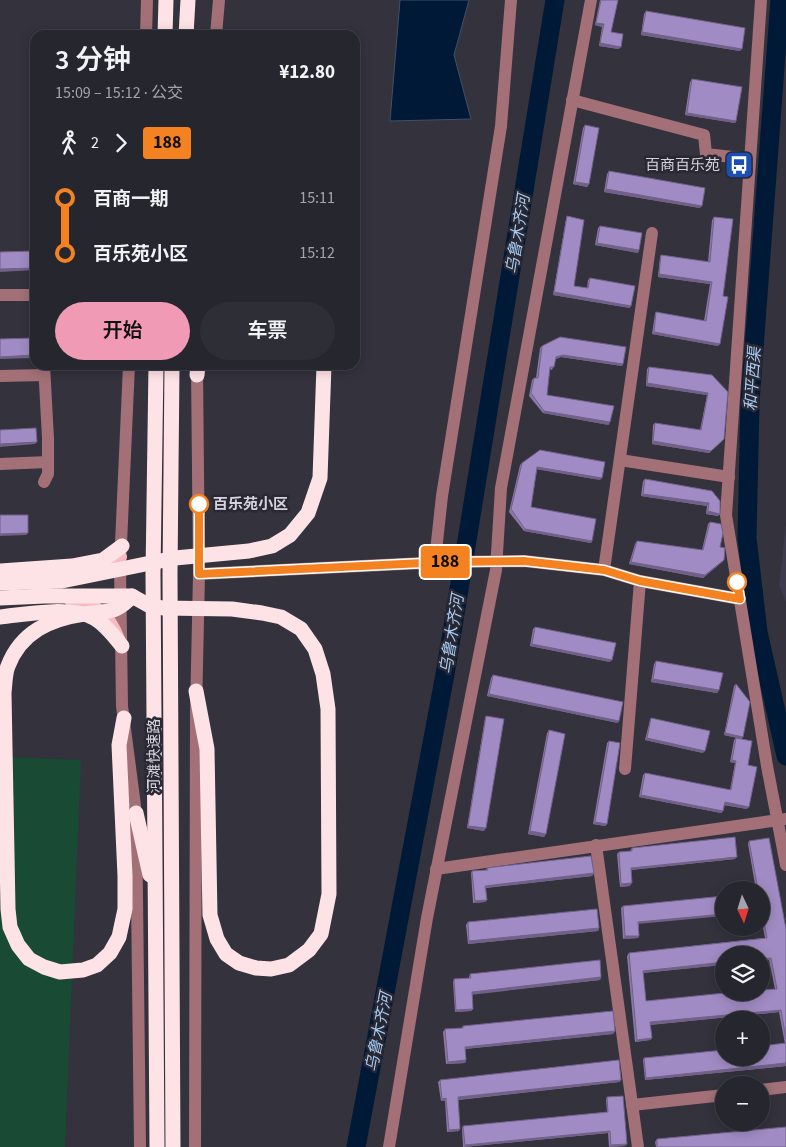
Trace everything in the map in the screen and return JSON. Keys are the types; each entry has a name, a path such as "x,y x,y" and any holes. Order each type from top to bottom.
{"highway":[{"path":"165,30 166,0"},
{"path":"186,30 188,0"},
{"name":"河滩快速路","path":"156,370 153,574 157,1147"},
{"name":"河滩快速路","path":"172,370 170,574 173,1147"},
{"path":"2,575 62,581 175,558 249,551 272,546 290,535 308,513 320,478 324,370"},
{"path":"2,575 72,566 103,560 121,552"},
{"path":"124,718 119,746 125,876 124,910 119,938 110,954 97,965 83,970 60,972 44,967 29,959 18,945 10,927 8,909 4,692 8,666 22,643 37,628 66,617 111,611 124,606 132,596"},
{"path":"0,598 132,596 148,605 163,608 232,609 262,613 281,617 301,629 315,649 324,674 328,709 329,894 320,934 309,950 289,965 271,969 256,968 239,963 226,954 217,939 210,915 207,749 196,691"},
{"path":"0,617 72,612 94,618 106,627 122,646"},
{"path":"136,813 156,900"}],"main road":[{"path":"0,603 65,599 85,603 98,608 112,621 122,646"}],"street":[{"path":"146,30 147,0"},
{"path":"216,30 219,0"},
{"path":"436,551 442,496 501,126 511,0"},
{"path":"389,1147 436,869 496,570 491,561 502,488 591,0"},
{"path":"761,0 726,515 780,820 786,865"},
{"path":"572,100 704,135 706,154 750,159"},
{"path":"604,570 652,233"},
{"path":"0,295 30,295"},
{"path":"0,376 44,370 48,462 48,474 44,482"},
{"path":"129,370 121,552 122,706 136,813 140,1147"},
{"path":"195,1147 196,691 199,574 197,370"},
{"path":"620,460 729,477"},
{"path":"0,464 48,462"},
{"path":"199,574 444,562 524,561 604,570 640,581 740,599"},
{"path":"625,769 640,581"},
{"path":"436,869 780,820"},
{"path":"596,845 638,1147"},
{"path":"770,1089 786,1087"},
{"path":"632,1105 715,1095"}],"shaded area":[{"path":"786,525 786,602 779,585"}],"green space":[{"path":"0,698 5,757 81,760 65,1147 0,1147"}],"water":[{"path":"400,0 469,0 454,55 471,119 390,121"}],"building":[{"path":"601,0 618,0 611,32 623,34 621,47 600,43 604,24 596,23"},
{"path":"646,11 745,28 742,49 642,32"},
{"path":"692,79 742,87 736,121 687,113"},
{"path":"585,125 599,128 589,184 575,182"},
{"path":"609,171 705,188 702,206 606,189"},
{"path":"567,216 584,220 574,286 588,288 590,278 635,286 631,306 554,292"},
{"path":"714,217 733,219 723,296 728,297 720,344 654,332 656,312 706,321 712,282 659,274 661,255 710,262"},
{"path":"600,226 642,233 639,250 597,243"},
{"path":"30,251 30,268 0,269 0,252"},
{"path":"560,337 626,347 623,364 563,355 556,357 554,367 550,367 547,395 614,406 610,422 544,411 531,393 534,378 538,378 542,346"},
{"path":"30,338 30,355 0,357 0,339"},
{"path":"649,367 712,375 728,392 724,439 711,451 653,441 655,423 701,430 708,393 647,383"},
{"path":"36,428 37,442 0,444 0,430"},
{"path":"540,450 605,462 602,478 537,467 531,507 596,519 592,541 525,529 511,509 522,463"},
{"path":"645,479 712,491 720,501 720,514 708,511 709,503 643,494"},
{"path":"0,515 28,515 28,533 0,534"},
{"path":"710,522 721,524 723,533 720,547 725,548 724,560 705,575 631,562 637,541 703,550"},
{"path":"535,627 616,643 612,660 532,644"},
{"path":"656,661 723,673 719,690 653,679"},
{"path":"493,675 623,702 619,721 489,694"},
{"path":"736,684 750,702 743,737 725,733"},
{"path":"486,716 504,719 486,828 468,826"},
{"path":"651,718 710,731 705,751 647,738"},
{"path":"549,730 565,734 546,834 530,831"},
{"path":"736,738 752,741 748,765 757,767 749,807 725,802 723,811 641,795 645,773 731,790 736,761 732,760"},
{"path":"609,741 620,743 607,824 595,822"},
{"path":"735,837 737,857 631,868 632,883 621,884 619,852 632,851 632,848"},
{"path":"769,838 786,929 786,1039 781,1010 715,1011 715,1016 650,1022 652,1038 637,1040 629,953 767,938 767,936 770,936 770,881 756,881 749,841","holes":["715,946 770,946 777,989 770,989 770,1001 715,1001 715,994 646,1001 643,971 715,963"]},
{"path":"591,856 594,873 485,886 487,900 475,901 472,871"},
{"path":"715,897 715,915 638,922 639,936 625,936 623,906"},
{"path":"597,909 599,928 469,941 468,922"},
{"path":"600,960 601,977 472,992 473,1009 456,1010 454,979 471,978 470,974"},
{"path":"613,1011 615,1031 465,1047 466,1060 448,1062 445,1029"},
{"path":"786,1043 786,1063 770,1065 770,1045"},
{"path":"715,1051 715,1066 758,1066 646,1078 644,1058"},
{"path":"619,1060 621,1080 458,1097 460,1129 449,1130 446,1098 442,1099 440,1080"},
{"path":"623,1096 627,1144 611,1145 610,1131 465,1145 463,1126 608,1112 607,1097"},
{"path":"786,1127 786,1147 657,1147 657,1139 743,1131 770,1131 770,1128"}],"waterway":[{"name":"乌鲁木齐河","path":"356,1147 446,669 555,0"},
{"name":"和平西渠","path":"780,0 750,402 747,538 758,632 786,756"}],"bus line":[{"name":"188","path":"199,504 199,574 497,560 524,561 604,570 633,577 640,581 740,599 737,582"}],"place":[{"name":"百商百乐苑","path":"739,165"},
{"name":"百乐苑小区","path":"199,504"}]}
